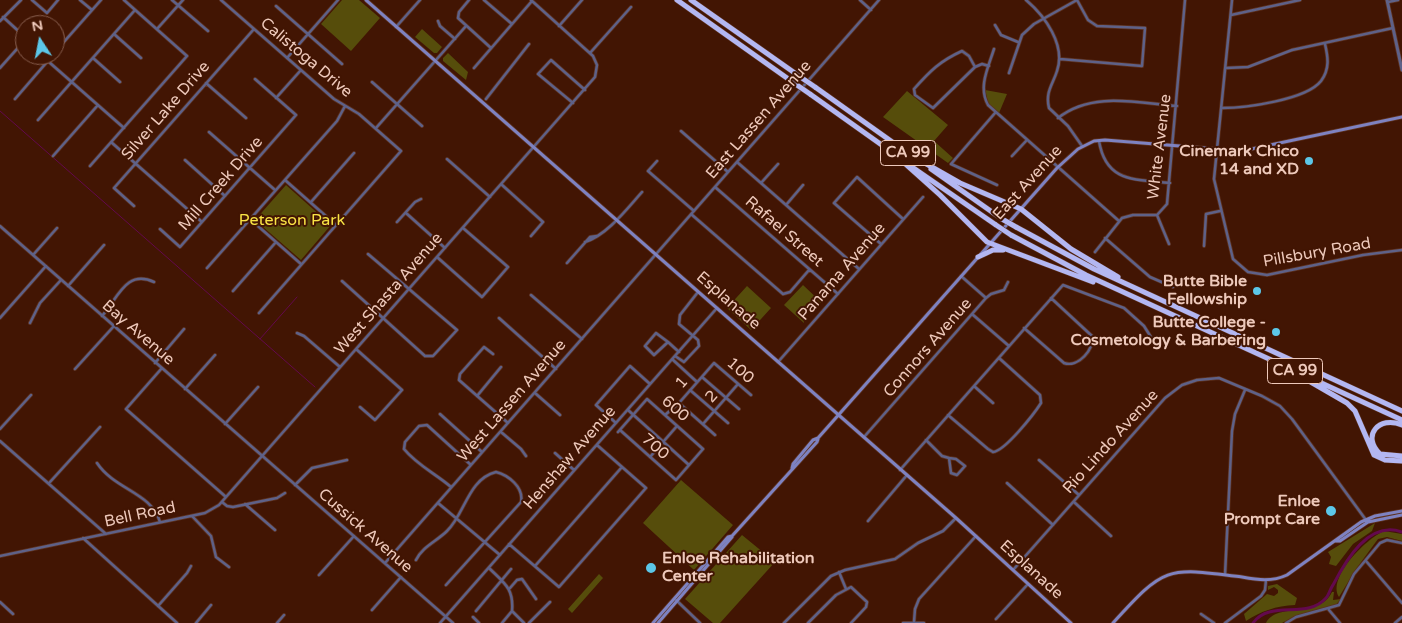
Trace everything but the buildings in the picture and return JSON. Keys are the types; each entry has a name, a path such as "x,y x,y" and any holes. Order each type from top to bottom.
{"highway":[{"name":"CA 99","path":"677,0 1011,235 1054,259 1170,314 1402,420"},
{"name":"CA 99","path":"691,0 1002,219 1056,251 1367,395 1402,409"},
{"path":"892,152 990,243 1120,290"},
{"path":"909,154 960,183 1021,209 1071,249 1138,289"},
{"path":"978,257 998,249 1030,258"},
{"path":"1302,374 1347,403 1355,411 1374,455 1385,460 1402,461"},
{"path":"1402,425 1393,422 1382,423 1376,428 1373,436 1376,450 1384,455 1402,456"},
{"path":"1393,456 1402,450"}],"main road":[{"name":"Esplanade","path":"366,0 956,518 1071,623"},
{"name":"East Avenue","path":"676,600 728,538 732,536 792,468 818,442 818,438 1056,168 1082,146 1099,141 1217,151 1247,150 1402,117"},
{"path":"1113,623 1146,586 1165,575 1185,571 1266,580 1287,575 1367,521 1402,510"},
{"path":"1367,521 1402,515"},
{"path":"653,623 676,600"},
{"path":"658,623 676,600"}],"street":[{"path":"0,21 21,0"},
{"path":"32,0 47,13 58,0"},
{"path":"80,0 92,10"},
{"path":"65,41 101,0"},
{"path":"90,166 187,56 124,0"},
{"path":"172,0 208,31"},
{"path":"157,29 183,0"},
{"name":"Calistoga Drive","path":"221,0 336,101 359,114 401,150 336,225"},
{"path":"287,58 338,0"},
{"path":"396,27 420,0"},
{"path":"469,0 458,15 466,26 491,48"},
{"path":"484,0 512,24"},
{"path":"474,68 532,0 590,53 631,7"},
{"path":"559,26 582,0"},
{"path":"860,0 871,10"},
{"name":"East Lassen Avenue","path":"656,254 879,0"},
{"path":"1026,0 1044,19 1057,42 1060,59 1058,70 1047,96 1049,108 1068,126 1082,146"},
{"path":"1009,72 1018,42 1025,31 1077,0 1088,20 1097,26 1146,28 1142,66 1060,59"},
{"name":"White Avenue","path":"1119,221 1129,215 1157,215 1167,204 1185,0"},
{"name":"Pillsbury Road","path":"1232,0 1214,179 1220,211 1233,259 1243,270 1254,274 1267,275 1363,255 1402,250"},
{"path":"1231,15 1300,0"},
{"path":"1398,0 1388,1 1402,70"},
{"path":"276,6 342,64"},
{"path":"38,120 135,10"},
{"path":"3,18 15,29"},
{"path":"438,21 440,26 455,39"},
{"path":"995,25 1001,35 1018,42"},
{"path":"376,128 466,26"},
{"path":"1226,68 1255,66 1292,50 1393,28"},
{"name":"Silver Lake Drive","path":"134,206 114,188 254,29"},
{"path":"114,34 141,58"},
{"path":"1222,108 1248,108 1312,89 1321,81 1326,71 1328,60 1324,43"},
{"path":"486,99 529,44"},
{"path":"994,49 983,88 984,98 995,113 1119,221 1095,252"},
{"path":"0,68 15,50"},
{"path":"975,67 970,56 962,51 954,54 938,63 914,89 916,95 933,108 975,67 982,64 989,66"},
{"name":"West Shasta Avenue","path":"262,456 585,90 595,77 597,68 596,60 590,53"},
{"path":"93,58 120,82"},
{"path":"572,103 538,74 551,60 585,90"},
{"path":"15,99 45,65"},
{"path":"53,65 124,128"},
{"path":"255,79 276,98 301,70"},
{"path":"372,82 422,126"},
{"path":"206,83 246,118"},
{"name":"Mill Creek Drive","path":"160,229 180,247 250,168 296,115 276,98"},
{"path":"1058,118 1078,106 1105,101 1177,106"},
{"path":"53,156 98,105"},
{"path":"207,268 337,121 345,106"},
{"path":"995,113 951,164 997,185"},
{"path":"681,131 728,172"},
{"path":"209,132 275,190"},
{"path":"1012,156 1026,141"},
{"path":"1099,141 1104,160 1118,174 1127,178 1170,183"},
{"path":"111,142 202,222"},
{"path":"311,202 354,153"},
{"path":"447,159 490,197"},
{"path":"185,160 225,196"},
{"path":"657,162 648,171 783,294 788,293 809,270"},
{"path":"737,162 858,269"},
{"path":"761,183 778,164"},
{"path":"881,244 834,203 857,177 903,218"},
{"path":"258,313 336,225 285,180"},
{"path":"501,184 544,222 531,236"},
{"path":"786,205 803,186"},
{"name":"Rafael Street","path":"715,187 838,294"},
{"path":"566,263 585,242 598,236 642,192"},
{"name":"Panama Avenue","path":"778,362 923,197"},
{"path":"398,222 415,202 421,199"},
{"path":"1204,246 1206,214 1220,211"},
{"path":"406,213 445,248"},
{"path":"1157,215 1169,244"},
{"path":"250,220 301,264"},
{"name":"Bay Avenue","path":"0,226 262,456"},
{"path":"33,255 57,228"},
{"path":"437,257 482,297 496,282 508,267 463,228"},
{"path":"1105,238 1150,277 1173,287"},
{"path":"233,291 276,242"},
{"path":"68,286 104,245"},
{"path":"368,254 457,330 431,358"},
{"name":"West Lassen Avenue","path":"385,563 656,254"},
{"path":"0,318 46,266"},
{"name":"Connors Avenue","path":"864,437 986,298 961,276"},
{"path":"102,316 129,281 141,278 154,282"},
{"path":"30,323 40,303 61,280"},
{"path":"342,281 425,356 431,358"},
{"path":"986,298 991,294 1004,290 1008,282"},
{"path":"900,470 1063,286 1124,308 1144,326 1154,342"},
{"path":"673,358 681,362 686,360 699,346 699,341 679,324 680,316 698,292"},
{"path":"531,295 582,339"},
{"path":"1024,328 1064,363 1073,364 1080,360 1092,346 1092,336 1051,298"},
{"name":"Henshaw Avenue","path":"440,623 717,308"},
{"path":"972,314 1009,346"},
{"path":"498,318 556,369"},
{"path":"75,369 114,326"},
{"path":"155,363 184,329"},
{"path":"297,333 304,336 340,367"},
{"path":"668,342 655,355 645,347 656,333 668,342 678,352"},
{"path":"492,354 484,347 460,374 458,380 508,423"},
{"path":"356,349 402,390 375,420 360,407"},
{"path":"185,389 215,355"},
{"path":"431,358 432,362"},
{"path":"673,358 697,382"},
{"path":"948,415 993,452 1001,449 1024,424 1040,405 1040,396 999,358"},
{"name":"1","path":"665,416 714,363"},
{"name":"100","path":"714,363 751,395"},
{"path":"616,423 596,405 602,398 630,366 650,384"},
{"path":"477,396 502,367"},
{"path":"162,368 126,409 226,497"},
{"path":"702,377 739,409"},
{"name":"Rio Lindo Avenue","path":"1013,570 1165,398 1177,388 1197,380 1219,378 1280,406 1292,419 1367,521"},
{"name":"2","path":"702,424 738,384"},
{"path":"974,386 993,403"},
{"path":"225,424 258,387"},
{"path":"690,390 728,423"},
{"path":"1224,575 1232,431 1235,414 1245,390"},
{"path":"535,393 560,415"},
{"path":"0,428 31,395"},
{"name":"600","path":"619,431 633,415 647,400 703,449 690,464 633,415 628,410"},
{"path":"679,403 715,435"},
{"path":"440,414 482,452"},
{"path":"451,487 404,449 405,442 419,426 427,425 471,465"},
{"path":"650,457 677,426"},
{"path":"50,482 100,427"},
{"name":"700","path":"619,431 676,480 690,464"},
{"path":"500,432 522,450 526,456"},
{"path":"926,440 942,456 956,459 965,466 957,475 951,473 949,458"},
{"path":"0,441 50,482 106,534"},
{"path":"510,544 558,587 646,488 597,445"},
{"path":"555,453 574,470"},
{"name":"Cussick Avenue","path":"262,456 453,623"},
{"name":"Bell Road","path":"0,556 192,516 211,510 222,502 262,456"},
{"path":"295,485 312,468 347,460"},
{"path":"1039,460 1079,495"},
{"path":"97,463 121,486 152,504 160,522"},
{"path":"534,566 622,467"},
{"path":"416,560 426,548 449,530 468,496 485,478 496,472 509,478 518,488 522,500 446,586"},
{"path":"868,521 907,476"},
{"path":"1007,482 1053,525"},
{"path":"222,502 230,507 279,497 286,493"},
{"path":"1074,502 1111,536"},
{"path":"438,503 500,555"},
{"path":"245,504 275,530"},
{"path":"192,516 211,536 216,557 229,567"},
{"path":"784,623 822,583 839,572 895,559 918,543 943,531 956,518"},
{"path":"319,575 354,536"},
{"path":"914,622 915,609 919,598 976,536"},
{"path":"82,538 177,623"},
{"path":"1286,623 1301,616 1330,610 1341,603 1354,574 1384,540 1402,543"},
{"path":"1366,560 1402,603"},
{"path":"158,606 188,573 191,566"},
{"path":"489,568 510,588 512,611 524,623"},
{"path":"476,611 512,569"},
{"path":"839,572 846,588"},
{"path":"372,610 401,577"},
{"path":"510,588 517,580 522,579 536,599"},
{"path":"1225,623 1261,596 1265,590 1266,580"},
{"path":"996,619 1028,584"},
{"path":"808,623 836,595 846,588 853,588 867,602 851,623"},
{"path":"676,600 700,623"},
{"path":"0,602 14,614"},
{"path":"529,623 550,602"},
{"path":"196,623 211,605"},
{"path":"1330,610 1340,623"},
{"path":"502,623 512,611"},
{"path":"1201,614 1214,623"},
{"path":"277,623 284,615"},
{"path":"473,617 478,623"},
{"path":"1395,623 1402,617"},
{"path":"903,623 924,623"}],"green space":[{"path":"342,0 359,0 380,18 351,51 321,24"},
{"path":"422,29 442,47 437,53 434,53 415,37"},
{"path":"448,53 468,72 466,80 443,61 443,58"},
{"path":"985,90 1007,94 999,113 989,106"},
{"path":"907,91 948,125 934,141 953,158 948,163 883,117"},
{"name":"Peterson Park","path":"286,185 331,225 301,260 255,220"},
{"path":"803,285 822,303 809,303 804,312 804,323 784,305"},
{"path":"747,286 771,308 751,330 727,308"},
{"path":"681,480 733,525 694,570 643,523"},
{"path":"1375,523 1372,531 1353,544 1336,566 1329,564 1331,557 1328,552"},
{"path":"1384,531 1402,534 1402,541 1387,537 1378,539 1356,569 1339,597 1337,589 1338,579 1343,569 1359,550 1376,535"},
{"path":"742,535 775,562 720,623 713,623 685,599"},
{"path":"599,574 603,578 572,613 568,609"},
{"path":"1277,584 1297,598 1295,605 1269,610 1257,614 1246,621 1244,614 1267,594 1274,596 1278,593 1278,590 1274,587 1268,590 1268,586"},
{"path":"1334,592 1333,600 1341,599 1334,607 1295,616 1282,623 1266,623 1272,616 1279,613 1317,606 1326,600"}],"waterway":[{"path":"0,111 315,387"},
{"path":"260,339 297,297"},
{"path":"1253,623 1260,616 1269,612 1309,608 1318,604 1327,597 1352,554 1369,537 1379,532 1390,530 1402,532"}],"place":[{"name":"Cinemark Chico 14 and XD","path":"1309,161"},
{"name":"Butte Bible Fellowship","path":"1257,291"},
{"name":"Butte College - Cosmetology & Barbering","path":"1276,332"},
{"name":"Enloe Prompt Care","path":"1331,511"},
{"name":"Enloe Rehabilitation Center","path":"651,568"}]}
